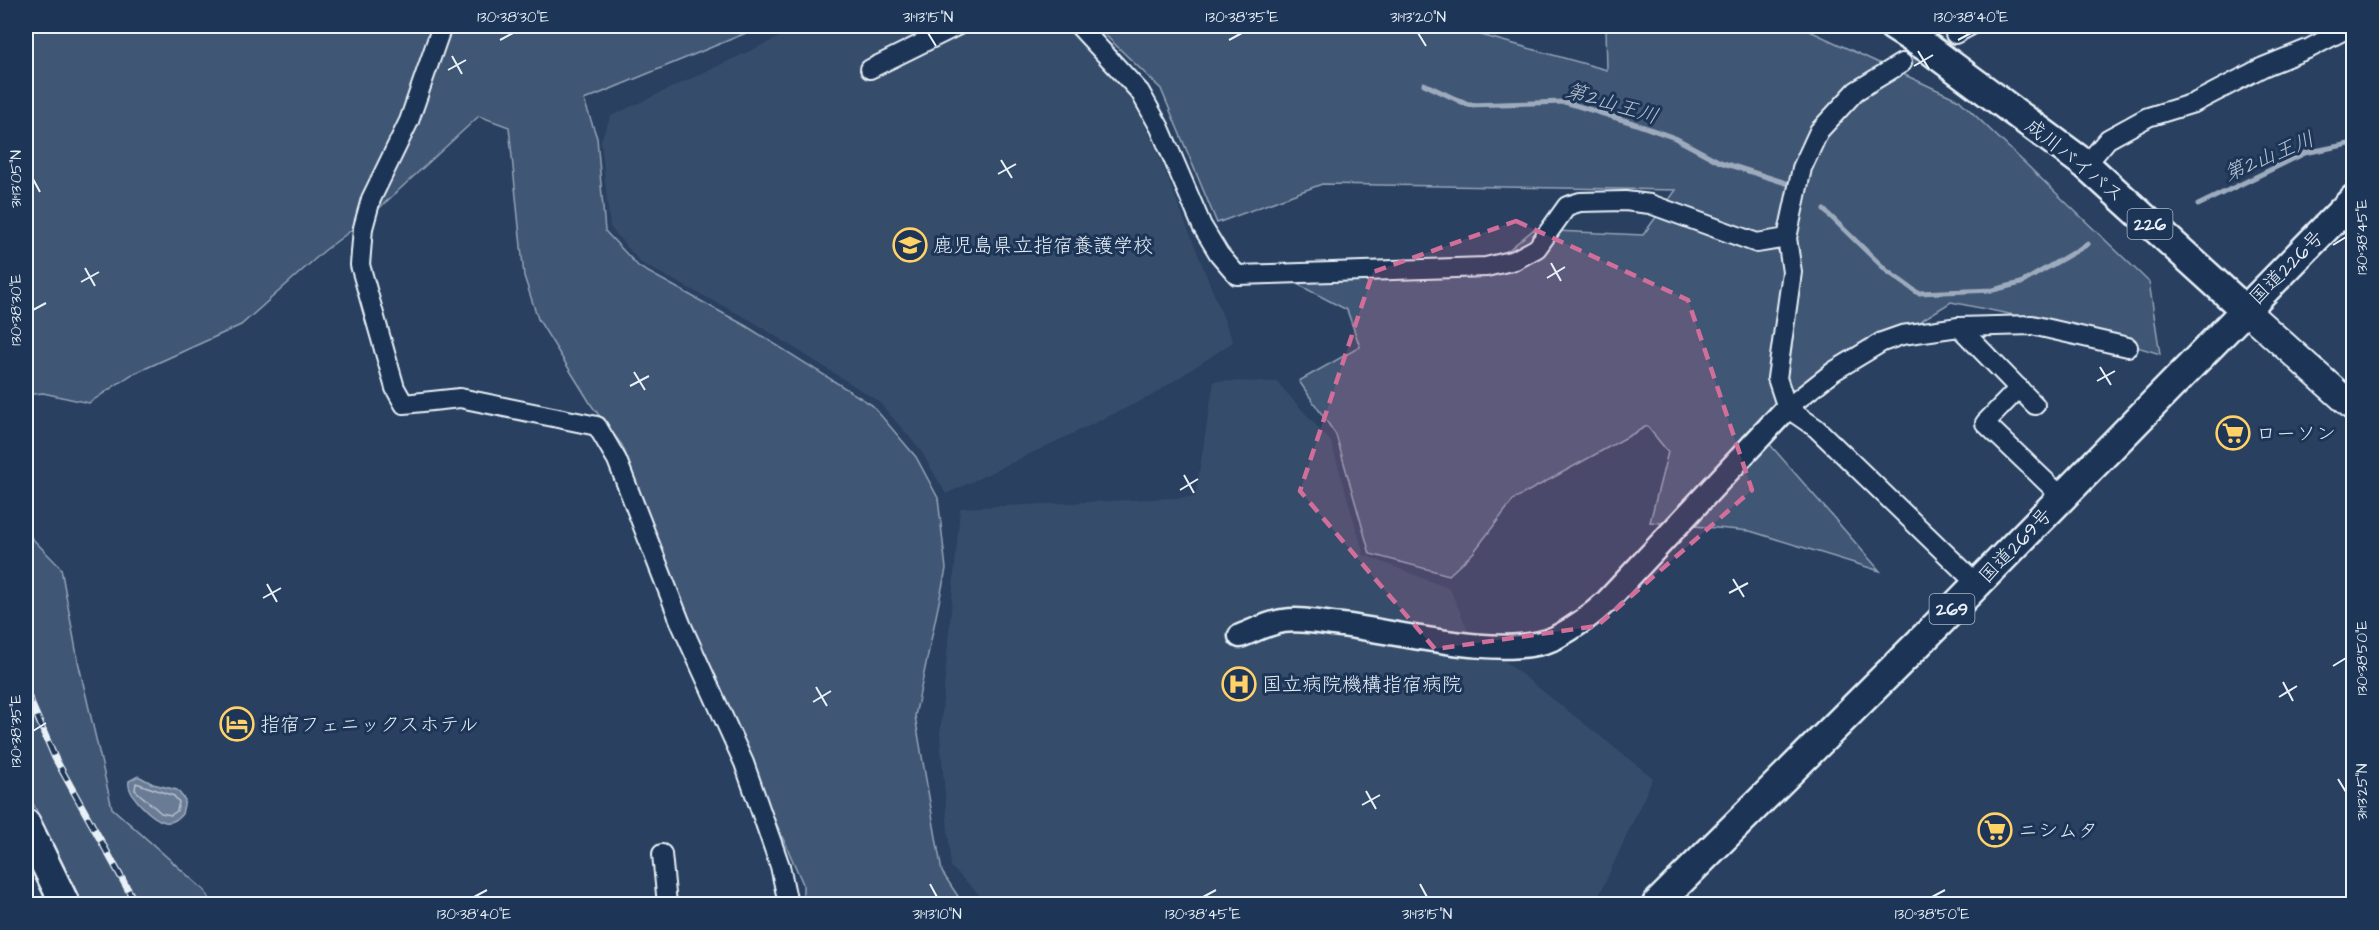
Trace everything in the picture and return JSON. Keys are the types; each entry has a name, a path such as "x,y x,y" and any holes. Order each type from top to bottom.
{"highway":[{"name":"成川バイパス","path":"1893,26 1928,48 2086,165 2244,309"},
{"name":"国道226号","path":"2244,309 2354,199"},
{"name":"国道269号","path":"1657,904 1737,827 1977,584 2244,309"},
{"path":"26,824 65,904"}],"main road":[{"path":"2244,309 2354,408"}],"street":[{"path":"442,26 409,121 371,198 363,228 360,265 395,388 404,404 460,398 597,426 617,460 681,624 744,763 780,866 788,904"},
{"path":"870,69 957,26"},
{"path":"1079,26 1140,92 1160,128 1202,226 1219,254 1237,275 1486,267 1515,260 1537,248 1567,206 1580,202 1626,201 1650,204 1757,243 1787,238"},
{"path":"2086,165 2108,139 2148,117 2193,103 2263,67 2310,48 2352,26"},
{"path":"1902,63 1856,91 1819,131 1802,168 1787,238 1792,272 1777,378 1787,408 1816,428 1977,584"},
{"path":"1239,636 1283,621 1305,621 1382,630 1452,643 1514,647 1554,639 1592,615 1787,408 1834,371 1882,342 1902,335 1959,327 2032,325 2128,347"},
{"path":"1959,327 2036,405"},
{"path":"2019,388 1985,423 2062,497"},
{"path":"662,854 667,904"}],"highlighted area":[{"path":"1516,221 1688,300 1752,490 1597,626 1435,649 1300,491 1373,272"}],"shaded area":[{"path":"26,26 763,26 584,100 597,138 605,231 639,267 746,326 872,405 916,457 938,498 946,569 915,716 942,872 963,904 803,904 803,884 708,669 622,445 592,406 538,319 524,276 509,127 479,116 374,213 324,251 241,325 131,375 89,403 43,393 26,395"},
{"name":"鹿児島県立指宿養護学校","path":"803,26 1070,27 1129,93 1154,144 1233,342 1151,396 946,494 920,449 878,401 752,321 641,263 610,227 601,140 611,116"},
{"path":"1096,26 1449,26 1607,70 1606,26 1799,26 1959,100 2149,282 2160,354 2072,327 1951,302 1753,425 1880,571 1750,531 1650,522 1668,452 1647,426 1514,499 1473,553 1449,575 1370,554 1336,435 1299,381 1360,347 1347,310 1297,284 1305,271 1495,261 1533,230 1643,235 1676,190 1322,184 1217,223 1161,89"},
{"name":"国立病院機構指宿病院","path":"1214,381 1277,382 1331,442 1364,555 1450,589 1469,633 1653,778 1595,904 989,904 951,867 940,735 960,508 1195,497"},
{"path":"26,532 61,568 78,661 112,808 205,891 212,904 82,904 26,789"}],"water":[{"path":"138,776 153,784 177,790 185,800 182,814 177,819 165,822 147,811 136,799 129,786 129,781"}],"waterway":[{"name":"第2山王川","path":"1424,84 1468,105 1565,102 1675,138 1720,162 1786,183"},
{"name":"第2山王川","path":"2198,205 2305,153 2349,144 2354,146"},
{"name":"第2山王川","path":"1824,210 1887,271 1918,293 1993,290 2021,283 2088,244"}],"tunnel":[{"path":"1902,63 1955,34"}],"railway":[{"path":"26,691 55,758 136,904"}],"place":[{"name":"鹿児島県立指宿養護学校","path":"910,245"},
{"name":"ローソン","path":"2233,433"},
{"name":"国立病院機構指宿病院","path":"1239,684"},
{"name":"指宿フェニックスホテル","path":"237,724"},
{"name":"ニシムタ","path":"1995,830"}]}
